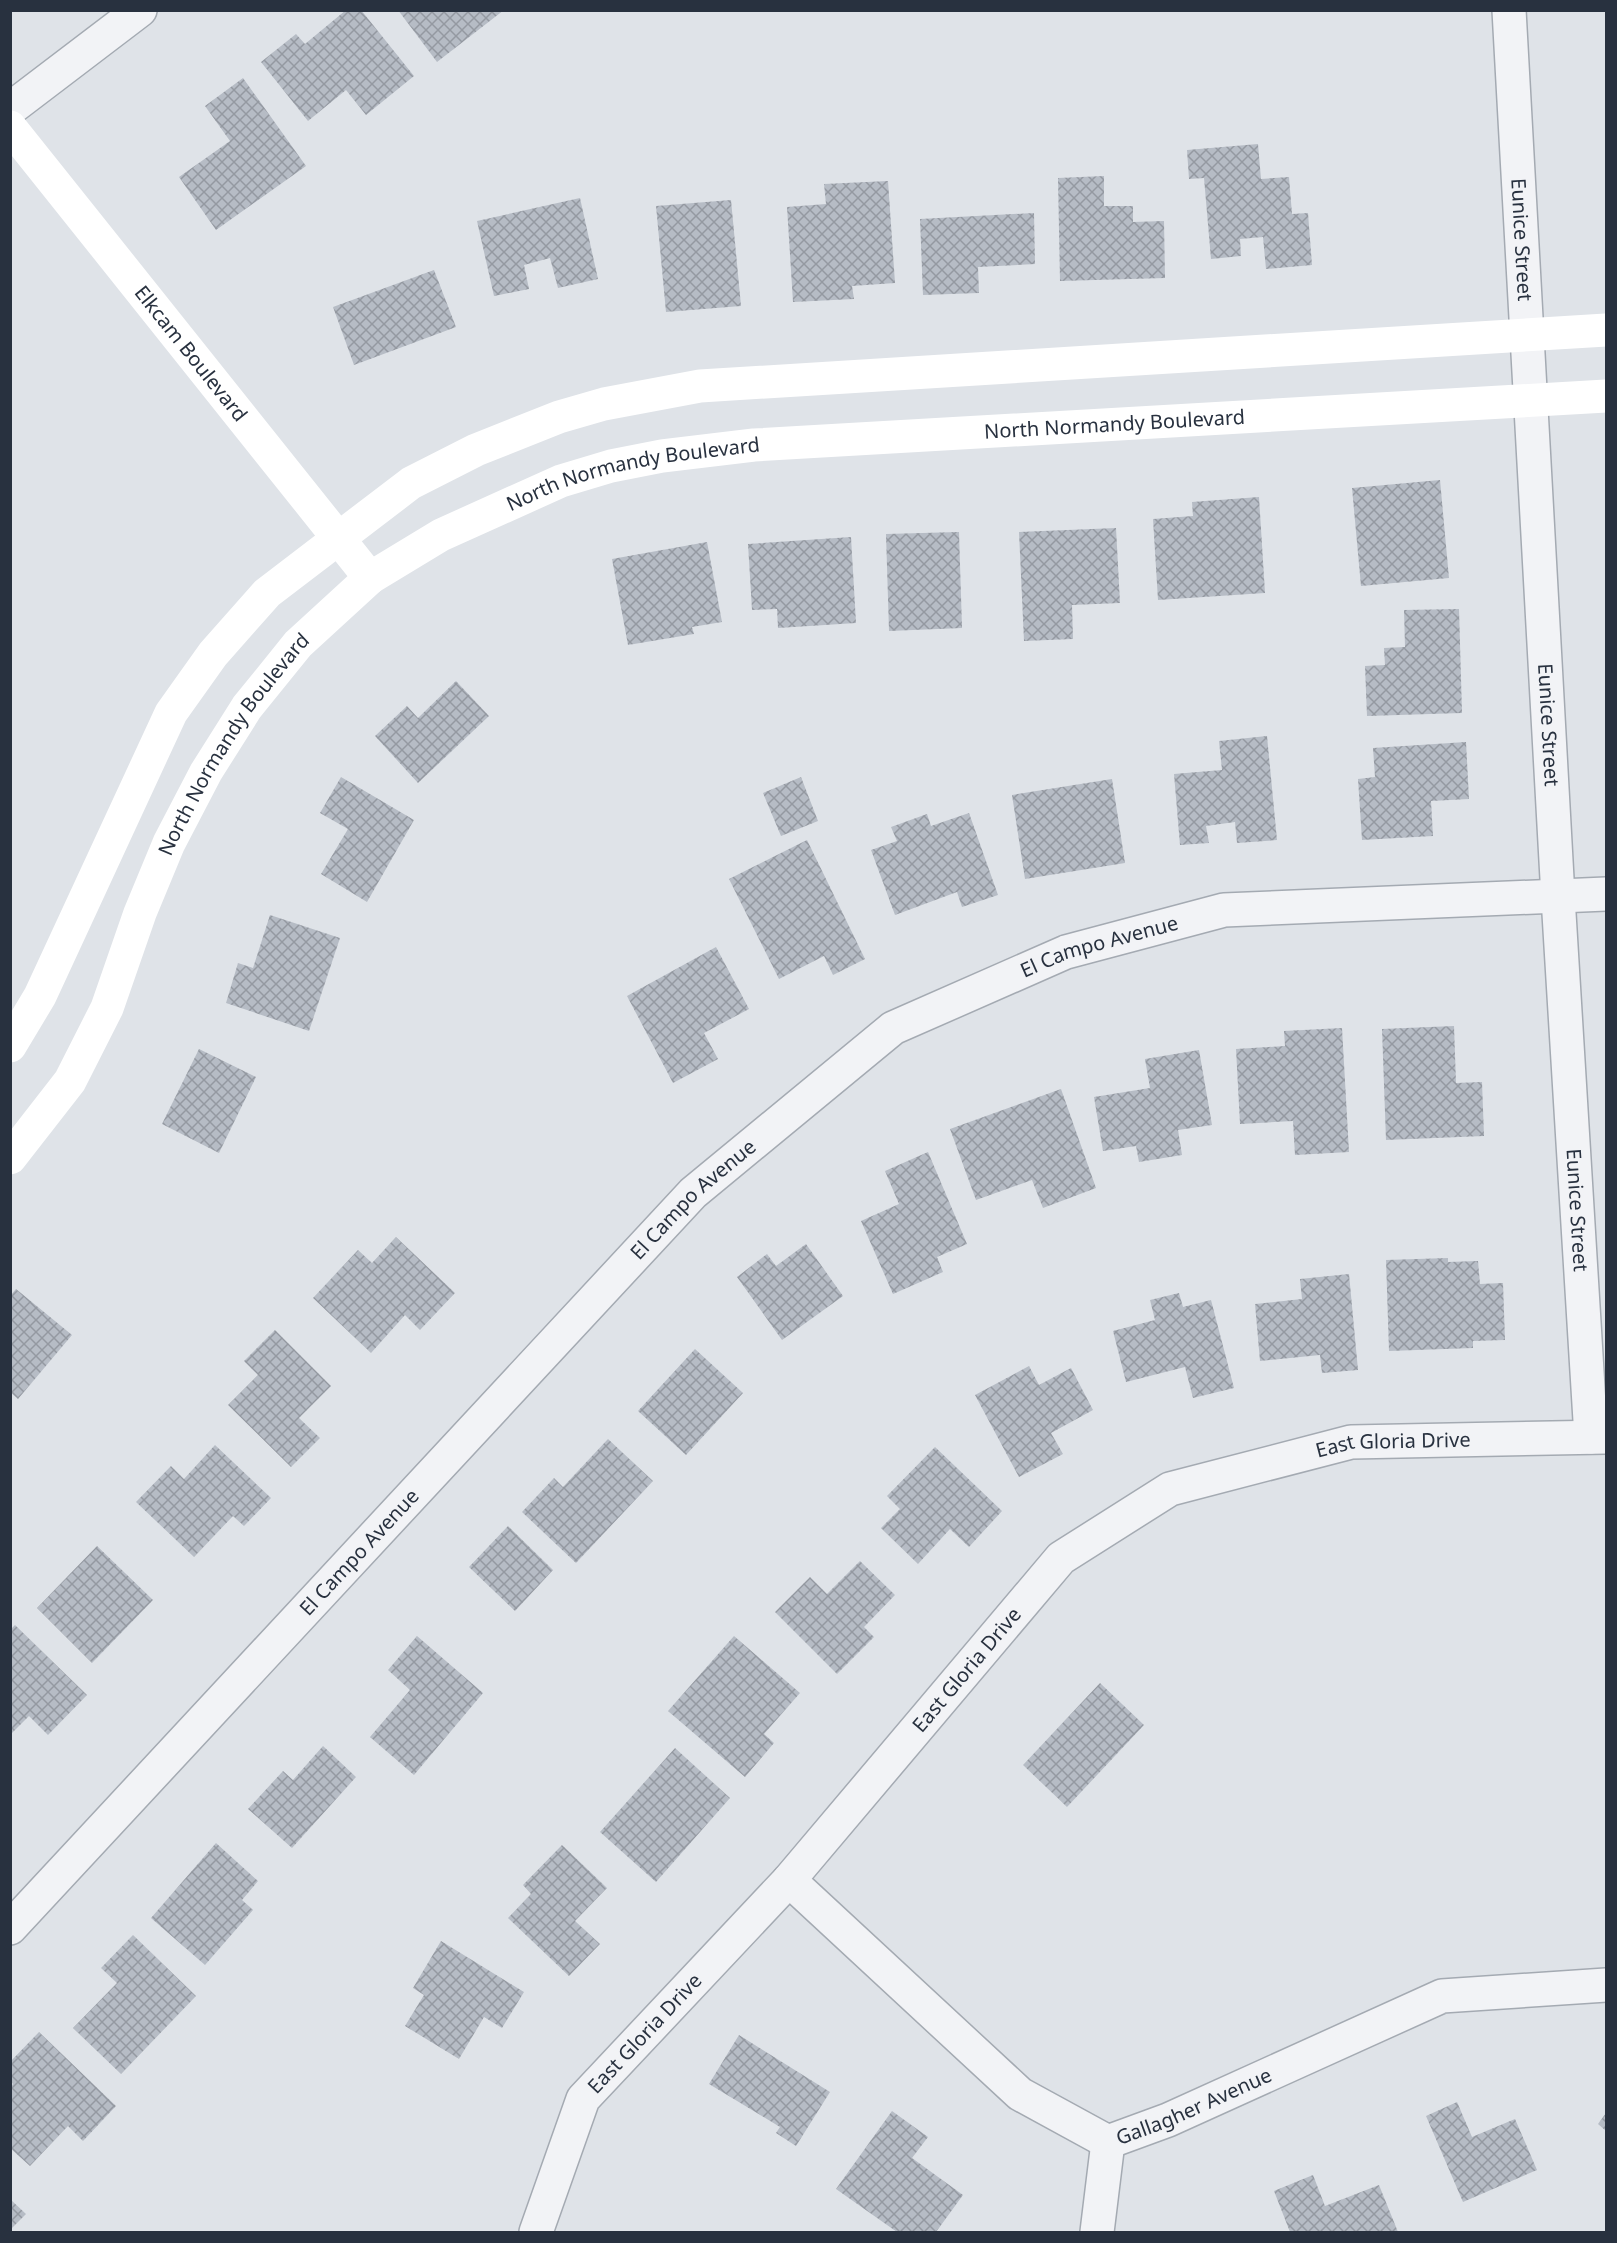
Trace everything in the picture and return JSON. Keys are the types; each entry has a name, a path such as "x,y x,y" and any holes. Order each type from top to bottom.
{"street":[{"path":"10,109 140,10"},
{"name":"Eunice Street","path":"1509,10 1558,897 1599,1437"},
{"name":"Elkcam Boulevard","path":"10,127 370,578"},
{"path":"10,1046 40,996 171,713 213,654 267,593 411,483 509,435 604,404 688,388 1526,333 1606,330"},
{"name":"North Normandy Boulevard","path":"10,1158 70,1081 107,1008 140,913 169,843 207,772 247,707 297,644 370,578 441,535 561,481 611,466 662,456 754,445 1606,396"},
{"name":"El Campo Avenue","path":"10,1928 693,1193 893,1028 1066,952 1224,910 1606,894"},
{"name":"East Gloria Drive","path":"536,2232 583,2099 789,1880 1061,1558 1170,1489 1351,1442 1599,1437"},
{"name":"Gallagher Avenue","path":"789,1880 1020,2094 1108,2142 1168,2120 1442,1996 1606,1985"},
{"path":"1097,2232 1108,2142"}],"building":[{"path":"346,10 361,10 414,76 366,115 346,90 308,121 261,62 296,34 305,44"},
{"path":"398,10 504,10 437,62"},
{"path":"243,78 306,166 216,230 179,177 230,141 205,106"},
{"path":"1258,144 1261,179 1289,177 1292,214 1308,213 1312,265 1266,269 1263,237 1240,239 1241,256 1211,259 1204,178 1189,179 1187,150"},
{"path":"1104,176 1104,206 1133,206 1133,222 1164,221 1165,278 1060,281 1058,178"},
{"path":"888,181 895,283 852,286 854,299 793,302 787,207 826,204 824,184"},
{"path":"580,198 598,279 558,288 550,258 524,265 529,289 494,296 477,221"},
{"path":"731,200 741,306 666,312 656,206"},
{"path":"1034,213 1035,264 978,267 979,293 923,295 920,219"},
{"path":"434,270 456,327 354,365 333,307"},
{"path":"1440,480 1449,578 1361,586 1352,488"},
{"path":"1259,497 1265,593 1158,600 1153,519 1193,516 1192,502"},
{"path":"1116,528 1120,603 1072,605 1073,639 1024,641 1019,532"},
{"path":"959,532 962,628 889,631 886,534"},
{"path":"851,537 856,623 778,628 777,609 752,610 748,544"},
{"path":"707,542 722,622 692,627 694,634 628,645 612,559"},
{"path":"1459,609 1462,713 1367,716 1365,666 1385,665 1384,648 1405,647 1404,610"},
{"path":"456,681 489,716 418,783 375,736 407,706 418,718"},
{"path":"1267,736 1277,840 1237,843 1235,822 1206,826 1209,843 1180,845 1174,774 1222,770 1219,741"},
{"path":"1466,742 1469,799 1431,801 1433,836 1362,840 1358,779 1375,777 1373,748"},
{"path":"341,777 414,820 367,902 321,874 348,829 320,813"},
{"path":"801,777 818,821 781,836 763,793"},
{"path":"1112,779 1125,863 1025,879 1012,795"},
{"path":"969,813 998,895 962,907 957,892 895,915 871,850 897,841 891,827 927,814 931,826"},
{"path":"807,840 865,959 833,975 824,956 779,979 729,879"},
{"path":"270,915 340,938 309,1031 226,1003 238,963 253,968"},
{"path":"716,947 749,1009 704,1033 718,1059 673,1083 627,996"},
{"path":"1454,1026 1456,1083 1482,1082 1484,1136 1386,1140 1382,1029"},
{"path":"1342,1028 1349,1152 1295,1155 1293,1121 1240,1124 1236,1049 1285,1046 1284,1031"},
{"path":"199,1049 256,1077 219,1153 162,1124"},
{"path":"1199,1050 1212,1125 1178,1130 1182,1155 1139,1162 1136,1146 1103,1151 1094,1097 1150,1088 1145,1059"},
{"path":"1061,1089 1096,1188 1043,1208 1032,1180 976,1200 950,1129"},
{"path":"928,1152 967,1244 937,1257 943,1272 893,1294 861,1221 899,1204 885,1171"},
{"path":"396,1237 455,1293 420,1330 405,1315 371,1353 313,1298 358,1250 372,1263"},
{"path":"806,1244 843,1296 782,1340 737,1277 767,1254 776,1266"},
{"path":"1448,1258 1448,1262 1478,1261 1480,1284 1503,1283 1505,1340 1473,1341 1473,1348 1389,1351 1386,1260"},
{"path":"1349,1274 1358,1370 1322,1373 1320,1355 1260,1361 1255,1304 1302,1299 1300,1279"},
{"path":"16,1289 72,1335 18,1399 10,1392 10,1296"},
{"path":"1179,1293 1183,1307 1211,1300 1234,1388 1193,1398 1185,1367 1126,1382 1113,1331 1155,1320 1150,1300"},
{"path":"275,1330 331,1386 299,1418 320,1438 291,1467 228,1405 258,1375 244,1361"},
{"path":"695,1349 743,1393 686,1455 638,1411"},
{"path":"1029,1366 1039,1385 1071,1368 1093,1410 1051,1433 1063,1454 1019,1477 975,1395"},
{"path":"608,1439 653,1481 576,1563 522,1512 554,1478 563,1487"},
{"path":"215,1445 271,1498 244,1526 233,1516 194,1557 136,1502 171,1466 184,1479"},
{"path":"935,1447 1002,1511 969,1547 950,1529 918,1564 881,1528 900,1509 887,1496"},
{"path":"508,1526 553,1570 515,1611 469,1567"},
{"path":"97,1546 153,1600 92,1663 37,1608"},
{"path":"860,1561 895,1595 864,1627 874,1637 837,1674 775,1612 810,1577 827,1594"},
{"path":"15,1625 87,1695 48,1735 29,1716 10,1735 10,1630"},
{"path":"417,1636 483,1693 414,1775 370,1737 410,1690 388,1670"},
{"path":"734,1636 800,1693 764,1734 774,1743 745,1777 668,1711"},
{"path":"1100,1683 1144,1725 1067,1807 1023,1765"},
{"path":"323,1746 356,1777 292,1848 248,1809 283,1771 293,1780"},
{"path":"675,1748 730,1798 656,1882 600,1832"},
{"path":"216,1843 258,1881 242,1900 253,1910 205,1965 151,1918"},
{"path":"562,1845 607,1888 575,1921 600,1944 569,1976 508,1918 531,1894 523,1885"},
{"path":"133,1935 196,1996 121,2074 73,2028 117,1983 101,1968"},
{"path":"441,1941 524,1992 502,2028 484,2017 459,2059 405,2026 424,1995 413,1988"},
{"path":"39,2032 116,2106 83,2141 68,2126 30,2166 10,2148 10,2087 13,2084 10,2081 10,2062"},
{"path":"739,2035 830,2092 796,2146 776,2133 780,2127 709,2084"},
{"path":"1457,2102 1472,2137 1515,2119 1537,2170 1463,2202 1426,2116"},
{"path":"892,2111 928,2137 912,2158 963,2195 936,2232 897,2232 836,2189"},
{"path":"1606,2113 1606,2131 1598,2124"},
{"path":"1313,2175 1325,2206 1379,2185 1398,2232 1290,2232 1274,2191"},
{"path":"10,2199 26,2214 10,2230"}]}
